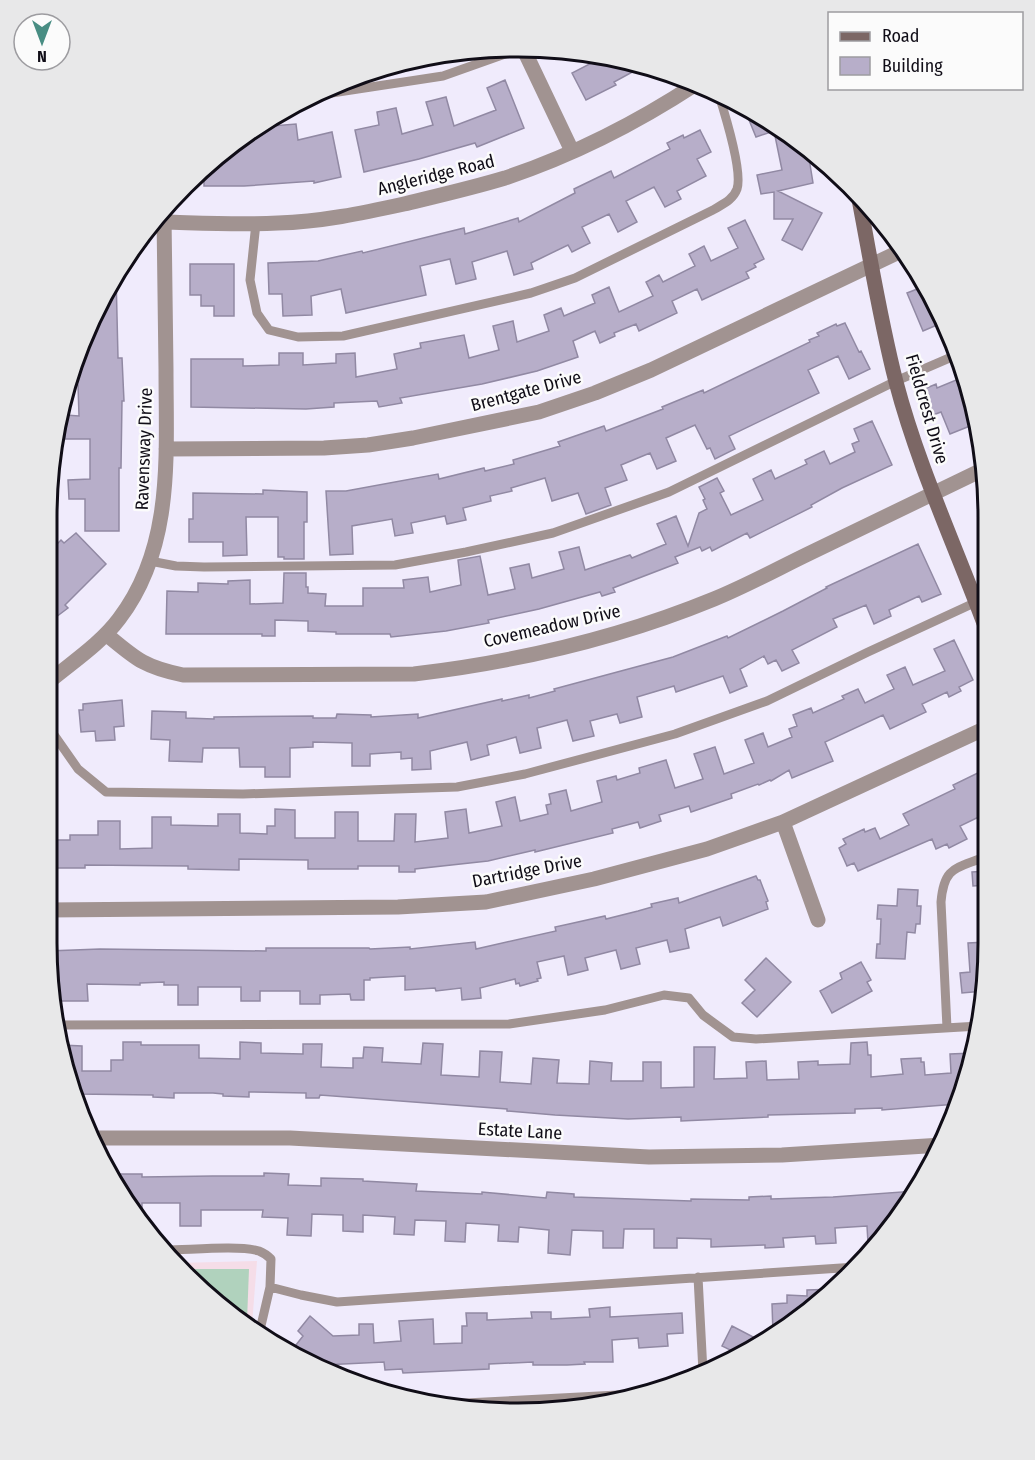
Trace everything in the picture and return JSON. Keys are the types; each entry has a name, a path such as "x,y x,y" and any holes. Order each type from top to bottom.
{"street":[{"path":"527,57 572,151"},
{"name":"Angleridge Road","path":"167,219 256,223 318,220 436,196 506,177 572,151 665,105 688,90"},
{"name":"Fieldcrest Drive","path":"861,211 896,381 933,494 978,593"},
{"name":"Ravensway Drive","path":"57,675 106,634 119,618 139,587 150,561 163,511 166,449 164,222"},
{"name":"Brentgate Drive","path":"166,449 324,448 368,445 539,412 595,393 651,370 895,254"},
{"name":"Covemeadow Drive","path":"106,634 138,660 159,670 183,675 414,674 441,671 543,651 662,618 714,599 976,473"},
{"name":"Dartridge Drive","path":"57,910 398,908 486,902 594,879 707,849 783,822 978,732"},
{"path":"783,822 818,920"},
{"name":"Estate Lane","path":"100,1138 290,1138 649,1157 782,1155 931,1146"}],"lane":[{"path":"343,91 443,76 495,58"},
{"path":"256,223 250,280 256,313 269,330 298,337 343,336 531,293 575,278 732,199 738,187 737,168 728,121 722,105"},
{"path":"150,561 176,566 204,567 395,565 553,533 669,492 896,381 950,358"},
{"path":"57,739 78,769 106,792 243,794 457,787 525,774 675,734 767,701 978,601"},
{"path":"948,1028 941,902 943,884 949,872 978,860"},
{"path":"65,1025 509,1024 605,1010 664,995 689,998 703,1016 733,1037 756,1039 970,1027"},
{"path":"175,1250 257,1250 266,1254 271,1259 270,1287 261,1325"},
{"path":"270,1287 337,1302 843,1268"},
{"path":"698,1278 703,1364"}],"shaded area":[{"path":"257,1261 253,1319 214,1289 187,1263"}],"green space":[{"path":"193,1269 249,1269 247,1315"}],"building":[{"path":"591,63 632,72 614,82 616,85 586,100 572,73"},
{"path":"505,80 524,128 477,147 475,143 364,172 355,130 379,125 377,112 396,108 402,134 433,125 426,102 446,97 454,126 496,110 487,88"},
{"path":"749,120 769,133 756,137"},
{"path":"296,124 298,140 332,132 341,177 314,183 314,181 244,186 204,186 204,181 214,171 237,152 277,126"},
{"path":"700,130 711,152 697,159 706,176 677,191 681,199 665,207 654,187 626,201 637,222 618,232 609,214 582,227 590,243 572,252 568,245 531,263 533,269 514,275 507,251 472,262 476,279 456,284 450,259 420,266 426,295 346,313 341,289 311,296 312,315 283,316 282,294 269,294 268,263 318,261 362,251 363,253 464,228 465,234 518,218 519,222 575,193 574,189 611,171 614,178 670,149 667,143"},
{"path":"775,136 810,162 813,183 778,191 822,213 802,250 782,240 793,219 774,219 774,192 761,194 757,175 782,170"},
{"path":"745,220 764,259 754,264 756,267 746,272 749,278 702,300 697,289 672,301 677,313 639,331 636,324 614,333 615,336 600,343 595,331 573,341 578,357 537,371 482,384 400,398 402,403 379,407 377,401 334,403 334,407 306,409 191,407 191,359 243,359 243,366 279,365 279,353 303,353 303,365 336,363 336,354 355,353 356,377 397,369 394,354 421,348 420,343 464,335 469,358 499,350 493,326 513,321 517,342 549,331 544,315 561,308 564,316 595,303 592,295 609,287 619,312 653,296 646,282 659,275 663,282 695,266 689,254 704,246 711,261 738,248 728,228"},
{"path":"190,264 234,264 234,316 214,316 214,306 201,306 201,295 190,295"},
{"path":"917,289 936,325 923,331 907,293"},
{"path":"116,292 118,358 122,358 124,401 122,401 121,468 119,468 119,531 85,531 85,499 69,499 68,480 90,479 90,439 65,439 69,415 79,416 78,385 81,369 92,341"},
{"path":"845,323 870,369 849,379 838,356 808,370 819,393 729,436 735,449 715,459 710,448 707,449 695,425 666,438 676,461 657,469 650,453 621,465 627,480 605,488 611,505 586,514 578,493 552,501 545,478 511,488 512,491 490,496 491,501 463,508 466,520 447,524 445,516 411,523 413,533 395,536 392,519 352,526 353,554 330,555 326,491 346,491 438,474 439,479 484,468 485,471 514,464 513,460 560,446 558,442 604,426 606,431 663,409 662,407 703,390 704,393 810,342 809,340 819,336 817,333 836,324 837,326"},
{"path":"957,380 969,427 950,434 941,412 933,415 922,390 936,384 937,388"},
{"path":"872,421 892,465 842,488 811,505 812,507 750,538 747,533 712,551 710,547 702,551 700,547 675,557 678,563 613,588 615,592 602,596 600,592 488,620 489,623 446,631 391,637 390,634 336,634 336,632 308,631 308,621 275,620 275,636 166,634 167,591 198,592 198,583 228,584 228,581 250,580 250,604 283,603 284,573 306,573 308,593 326,594 325,606 363,606 363,588 404,588 403,580 428,577 430,592 461,585 458,560 480,556 488,595 515,589 510,568 529,564 532,578 564,569 559,552 579,547 585,570 630,555 632,558 666,544 657,524 676,516 688,546 699,513 707,509 699,487 717,478 724,491 720,493 731,515 763,500 753,479 771,470 775,479 807,464 805,460 824,451 830,464 855,452 852,444 859,441 854,429"},
{"path":"263,490 307,492 304,559 278,557 278,517 246,517 247,555 223,556 223,542 189,542 189,519 193,519 193,493 263,494"},
{"path":"76,533 106,564 65,605 68,608 57,616 57,544 61,540 64,543"},
{"path":"918,544 941,594 922,602 919,596 889,610 891,616 874,624 866,605 833,619 837,627 792,650 799,663 782,671 776,660 768,664 764,656 740,669 747,686 730,693 723,676 676,692 674,686 637,697 642,717 620,723 617,714 590,721 594,736 573,741 567,720 537,728 541,748 520,753 516,737 487,745 489,755 471,760 467,742 430,751 431,769 412,770 412,758 401,759 401,752 370,754 370,766 352,766 352,743 313,742 313,747 290,748 290,777 265,777 265,767 240,767 239,748 203,748 202,762 169,761 170,740 151,739 152,711 186,712 186,718 214,719 214,717 313,716 313,718 336,718 337,714 371,715 371,717 418,714 418,718 502,699 502,701 529,695 529,698 555,691 554,689 673,657 727,636 728,638 826,587"},
{"path":"954,640 973,680 959,687 961,691 949,697 947,692 922,704 926,712 890,729 883,715 825,742 833,761 792,778 789,770 771,781 731,794 732,798 691,812 689,806 659,815 661,821 640,828 638,822 612,829 613,833 535,852 535,850 488,861 415,869 415,872 399,872 399,866 308,869 308,860 239,859 239,870 188,869 188,866 85,865 85,868 57,868 57,840 70,840 70,835 98,835 98,821 120,821 120,849 152,848 152,817 171,817 171,825 218,826 218,814 240,814 240,833 267,834 267,826 275,826 275,809 295,810 295,838 335,838 335,812 358,812 358,841 394,841 395,814 416,814 415,842 448,838 445,812 466,809 469,833 502,826 496,802 515,797 520,821 548,814 546,805 551,804 549,794 566,790 571,811 602,802 597,781 616,776 617,780 640,773 639,768 666,760 675,788 703,779 694,754 715,747 724,774 754,763 745,740 763,733 768,747 792,737 789,729 797,726 793,715 811,708 813,713 844,699 842,696 858,689 865,703 894,689 887,675 905,667 913,685 945,671 934,649"},
{"path":"122,700 124,726 114,727 115,740 96,741 95,731 81,732 79,710 83,710 83,704"},
{"path":"978,773 978,817 960,826 967,839 949,848 947,844 936,849 932,839 858,871 854,863 847,866 839,848 846,844 843,839 864,829 865,832 875,828 880,839 909,825 903,814 955,789 953,785"},
{"path":"972,872 978,872 978,886 973,886"},
{"path":"756,876 760,880 768,901 766,902 768,909 723,926 720,917 685,929 689,948 670,952 667,940 636,948 640,964 621,969 616,950 585,958 588,970 568,975 564,956 537,962 541,978 537,979 538,981 520,986 519,983 516,984 515,979 480,988 481,998 462,1000 461,988 436,991 435,988 405,990 405,976 364,980 364,1000 351,1000 350,994 320,995 320,1004 300,1004 300,991 260,991 260,1001 241,1001 241,987 198,987 198,1005 178,1005 178,985 164,985 164,982 140,983 140,985 87,984 88,1001 61,1001 57,951 266,951 266,948 410,947 410,949 475,942 476,949 556,931 555,927 638,911 652,907 651,904 678,898 679,903"},
{"path":"898,889 918,890 917,906 921,906 920,924 916,924 915,933 907,932 905,959 876,958 877,944 880,944 881,919 877,919 878,905 897,906"},
{"path":"978,942 975,992 962,993 960,973 970,972 968,943"},
{"path":"766,958 791,982 757,1017 742,1003 755,990 745,980"},
{"path":"861,962 871,980 867,982 872,991 832,1013 820,991 842,979 840,973"},
{"path":"123,1042 141,1042 141,1045 199,1045 199,1058 240,1059 240,1042 261,1043 261,1053 303,1054 303,1044 322,1044 321,1067 353,1068 353,1058 363,1058 364,1047 383,1048 382,1062 421,1064 423,1043 443,1044 441,1075 479,1077 480,1051 502,1052 500,1082 531,1084 533,1058 559,1060 557,1083 589,1084 590,1061 612,1063 611,1081 643,1081 643,1062 661,1062 661,1088 694,1087 694,1047 715,1047 714,1079 747,1078 746,1062 766,1061 767,1080 799,1079 798,1062 818,1061 818,1065 850,1064 851,1043 867,1042 868,1055 871,1055 871,1077 903,1074 901,1059 921,1058 921,1062 924,1062 925,1075 951,1073 950,1054 964,1053 949,1105 882,1110 882,1108 855,1109 855,1113 768,1115 768,1117 681,1121 681,1117 628,1119 320,1095 319,1098 306,1098 306,1093 249,1092 249,1097 223,1096 223,1094 213,1093 174,1093 174,1098 153,1097 153,1095 82,1094 69,1045 82,1046 82,1071 111,1071 111,1060 123,1060"},
{"path":"264,1173 289,1174 288,1185 321,1186 321,1178 363,1179 363,1181 417,1184 416,1191 482,1194 482,1192 546,1198 547,1192 574,1194 574,1197 691,1201 691,1199 749,1200 749,1197 771,1196 771,1199 833,1197 904,1192 868,1241 867,1226 835,1228 836,1243 816,1244 815,1236 783,1238 784,1247 765,1248 765,1245 711,1247 711,1239 677,1238 677,1248 654,1248 654,1229 624,1229 623,1248 603,1248 603,1231 572,1230 570,1255 548,1253 549,1230 519,1227 518,1242 498,1241 499,1225 466,1223 465,1242 445,1241 446,1221 415,1220 414,1235 394,1234 395,1217 363,1215 363,1232 343,1231 343,1215 312,1214 311,1236 287,1235 288,1218 262,1217 263,1210 201,1210 201,1226 180,1226 180,1203 142,1203 142,1208 120,1174 142,1174 142,1177 264,1176"},
{"path":"807,1290 820,1290 773,1325 772,1304 787,1303 787,1295 807,1296"},
{"path":"610,1307 610,1317 682,1313 683,1333 667,1334 668,1346 639,1348 638,1338 612,1340 613,1362 584,1362 585,1364 567,1365 533,1365 533,1362 489,1364 489,1369 403,1373 402,1369 385,1370 384,1362 333,1365 295,1346 303,1336 298,1331 310,1316 333,1336 359,1335 359,1324 373,1324 374,1343 401,1341 399,1321 433,1319 434,1344 462,1343 462,1326 467,1326 466,1313 487,1313 487,1320 532,1318 531,1312 551,1312 551,1319 590,1317 589,1309"},
{"path":"732,1326 754,1337 731,1350 722,1346"}]}
